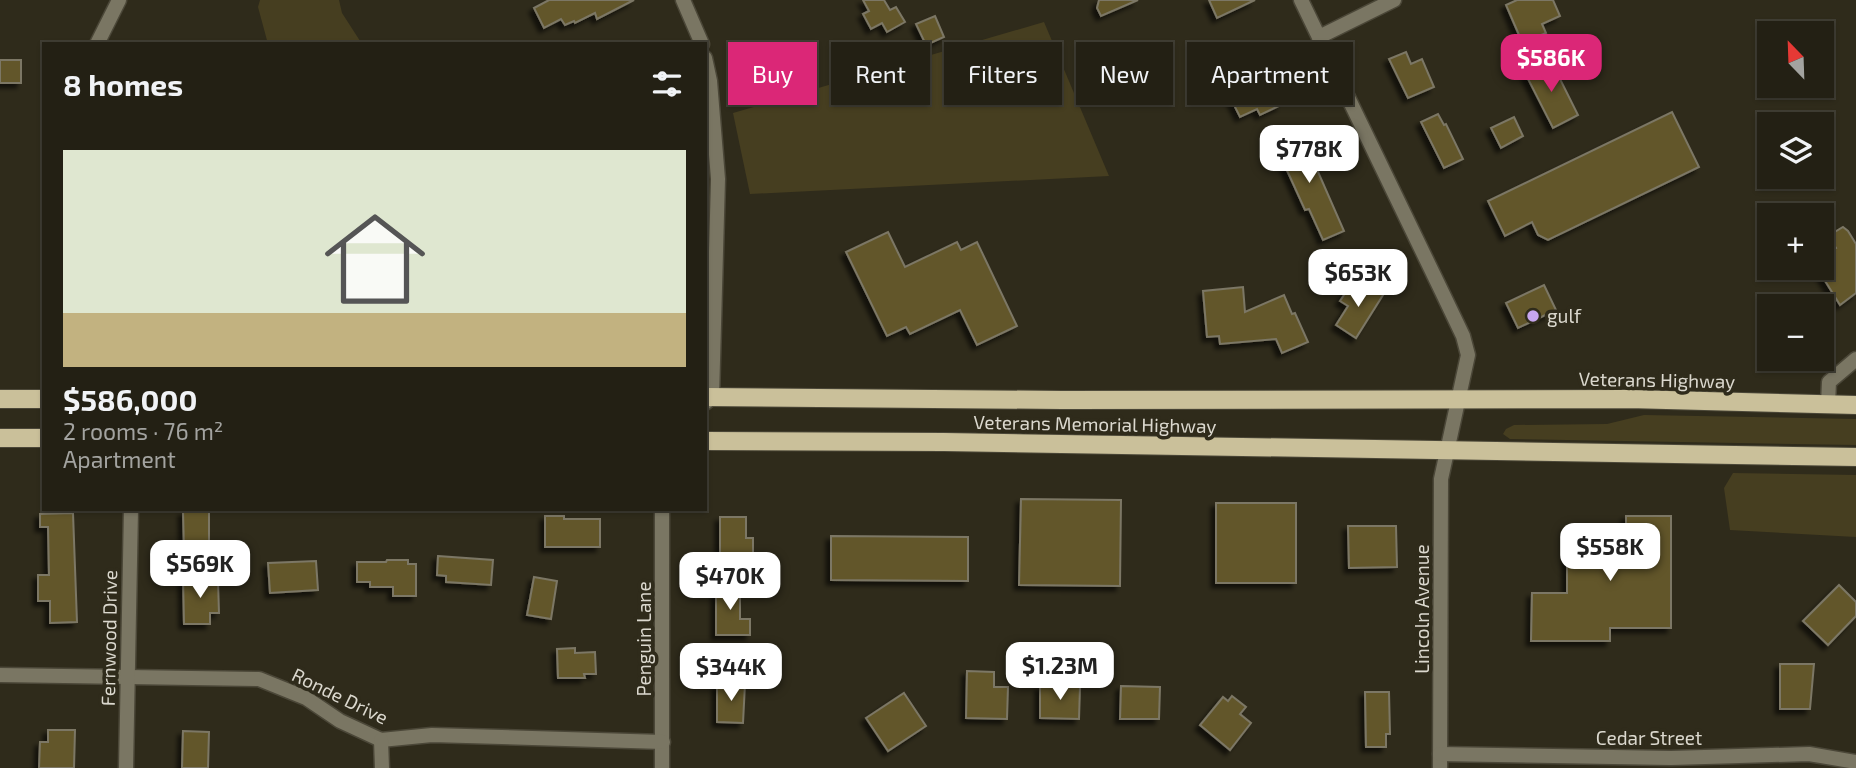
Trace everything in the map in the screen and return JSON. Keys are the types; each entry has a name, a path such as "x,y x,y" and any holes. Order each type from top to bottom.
{"main road":[{"path":"0,399 42,399"},
{"name":"Veterans Memorial Highway","path":"707,399 1458,399"},
{"name":"Veterans Highway","path":"1458,399 1629,399 1856,405"},
{"path":"0,438 42,438"},
{"name":"Veterans Memorial Highway","path":"707,441 1856,457"}],"street":[{"path":"98,42 119,0"},
{"path":"683,0 701,42"},
{"name":"Lincoln Avenue","path":"1301,0 1463,336 1468,355 1441,479 1440,761"},
{"path":"1319,37 1394,0"},
{"path":"707,67 718,178 707,399"},
{"path":"1828,404 1829,382 1856,359"},
{"name":"Fernwood Drive","path":"126,768 131,511"},
{"name":"Penguin Lane","path":"662,511 663,768"},
{"name":"Ronde Drive","path":"0,675 259,679 306,698 340,721 382,740 432,736 663,742"},
{"path":"382,740 382,768"},
{"name":"Cedar Street","path":"1440,761 1809,754 1856,762"}],"shaded area":[{"path":"260,0 339,0 342,13 361,42 267,42 258,7"},
{"path":"1044,22 1052,42 976,42"},
{"path":"944,51 944,105 1062,105 1062,65 1076,98 1076,105 1079,105 1109,176 750,194 733,113 760,105 817,105 817,88 831,84 831,105 930,105 930,55"},
{"path":"1644,415 1856,419 1856,445 1510,439 1503,434 1514,425 1607,424"},
{"path":"1733,473 1856,475 1856,537 1730,530 1724,488"}],"building":[{"path":"549,0 634,0 597,19 595,13 575,23 574,21 565,25 561,19 544,28 534,8"},
{"path":"863,0 884,0 890,10 896,7 905,22 887,32 882,23 871,29 863,14 869,11"},
{"path":"1099,0 1138,0 1101,16 1097,8"},
{"path":"1209,0 1255,0 1217,18"},
{"path":"1517,0 1553,0 1560,16 1542,24 1546,33 1527,41 1519,35 1506,5"},
{"path":"935,16 944,37 930,43 925,42 916,24"},
{"path":"1406,52 1411,64 1422,59 1434,87 1408,98 1389,59"},
{"path":"1550,59 1578,115 1553,128 1525,73"},
{"path":"0,60 21,60 21,83 0,83"},
{"path":"1234,105 1281,105 1260,115 1257,109 1240,117"},
{"path":"1672,112 1699,167 1548,240 1538,235 1532,222 1505,236 1488,201"},
{"path":"1438,114 1444,125 1446,124 1463,159 1444,168 1421,122"},
{"path":"1514,117 1523,136 1501,148 1491,128"},
{"path":"1301,133 1344,231 1323,240 1309,209 1305,210 1275,144"},
{"path":"1843,227 1856,244 1856,293 1840,305 1824,280 1834,280 1834,232"},
{"path":"888,232 905,267 957,242 961,250 977,242 1017,326 977,345 960,310 910,334 906,327 887,336 846,252"},
{"path":"1363,283 1383,295 1356,338 1336,325 1348,306 1340,301 1348,289 1356,294"},
{"path":"1544,285 1556,310 1518,328 1506,303"},
{"path":"1243,287 1245,312 1284,295 1308,342 1282,353 1276,339 1220,344 1219,336 1207,337 1203,291"},
{"path":"1021,499 1121,500 1120,586 1019,585"},
{"path":"1216,503 1296,503 1296,583 1216,583"},
{"path":"209,511 209,551 184,551 183,512"},
{"path":"73,513 77,622 50,623 50,601 38,601 38,575 49,575 48,527 40,527 40,514"},
{"path":"545,516 600,519 600,547 545,547"},
{"path":"1626,516 1671,516 1671,628 1610,628 1610,641 1531,641 1532,593 1567,593 1567,528 1626,529"},
{"path":"720,517 746,517 746,538 753,538 753,554 720,556"},
{"path":"1348,526 1396,526 1397,567 1349,568"},
{"path":"831,536 968,537 968,581 831,580"},
{"path":"438,556 493,560 491,585 446,582 446,576 437,575"},
{"path":"408,560 408,564 416,564 416,596 393,596 393,587 370,587 370,582 357,582 357,562"},
{"path":"316,561 318,590 270,593 268,563"},
{"path":"534,577 557,581 551,619 527,615"},
{"path":"183,578 218,580 219,613 210,613 210,624 184,624"},
{"path":"716,585 740,586 740,619 750,619 750,635 716,635"},
{"path":"1839,585 1856,602 1856,616 1828,645 1803,621"},
{"path":"575,648 575,653 595,652 596,674 584,674 585,678 558,678 557,649"},
{"path":"1780,664 1814,664 1810,709 1780,709"},
{"path":"967,671 994,672 994,687 1008,687 1007,719 966,718"},
{"path":"717,684 745,684 743,723 717,722"},
{"path":"1040,686 1080,687 1079,719 1040,718"},
{"path":"1121,686 1160,687 1159,719 1120,719"},
{"path":"1365,692 1389,692 1390,734 1386,734 1386,747 1366,747"},
{"path":"904,693 926,726 888,751 866,718"},
{"path":"1232,696 1246,707 1240,714 1251,723 1230,750 1200,725 1223,697 1228,701"},
{"path":"48,730 75,730 74,768 39,768 40,742 48,742"},
{"path":"183,731 209,732 208,768 182,768"}],"place":[{"name":"gulf","path":"1533,316"}]}
